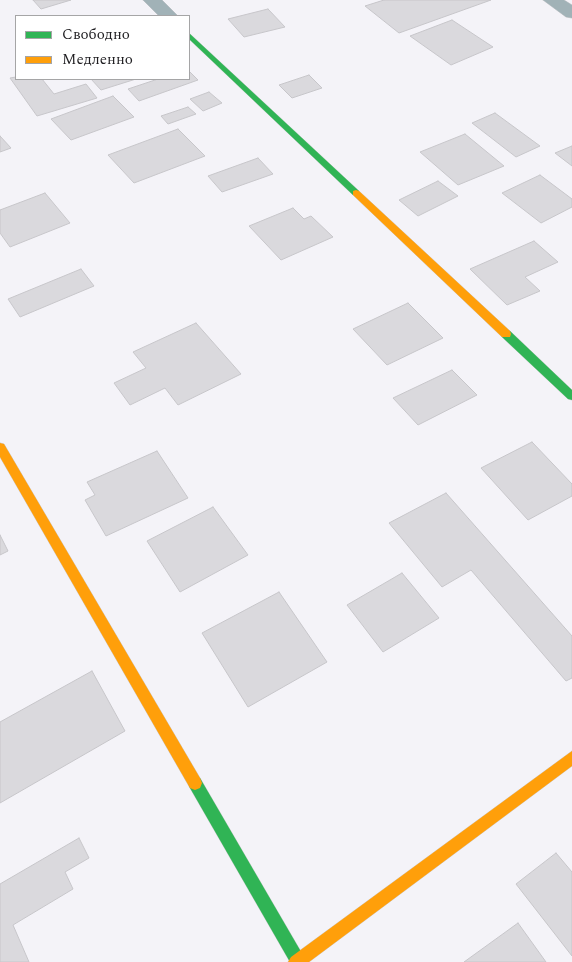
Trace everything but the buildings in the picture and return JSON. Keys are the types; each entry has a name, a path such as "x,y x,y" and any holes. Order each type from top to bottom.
{"street":[{"path":"152,0 168,15"},
{"path":"552,0 572,13"},
{"path":"190,36 572,396"},
{"path":"0,447 298,962 572,758"}],"traffic: fast":[{"path":"190,36 356,193"},
{"path":"506,334 572,396"},
{"path":"195,783 299,962"}],"traffic: slow":[{"path":"356,193 506,334"},
{"path":"0,447 195,783"},
{"path":"296,962 572,758"}]}
